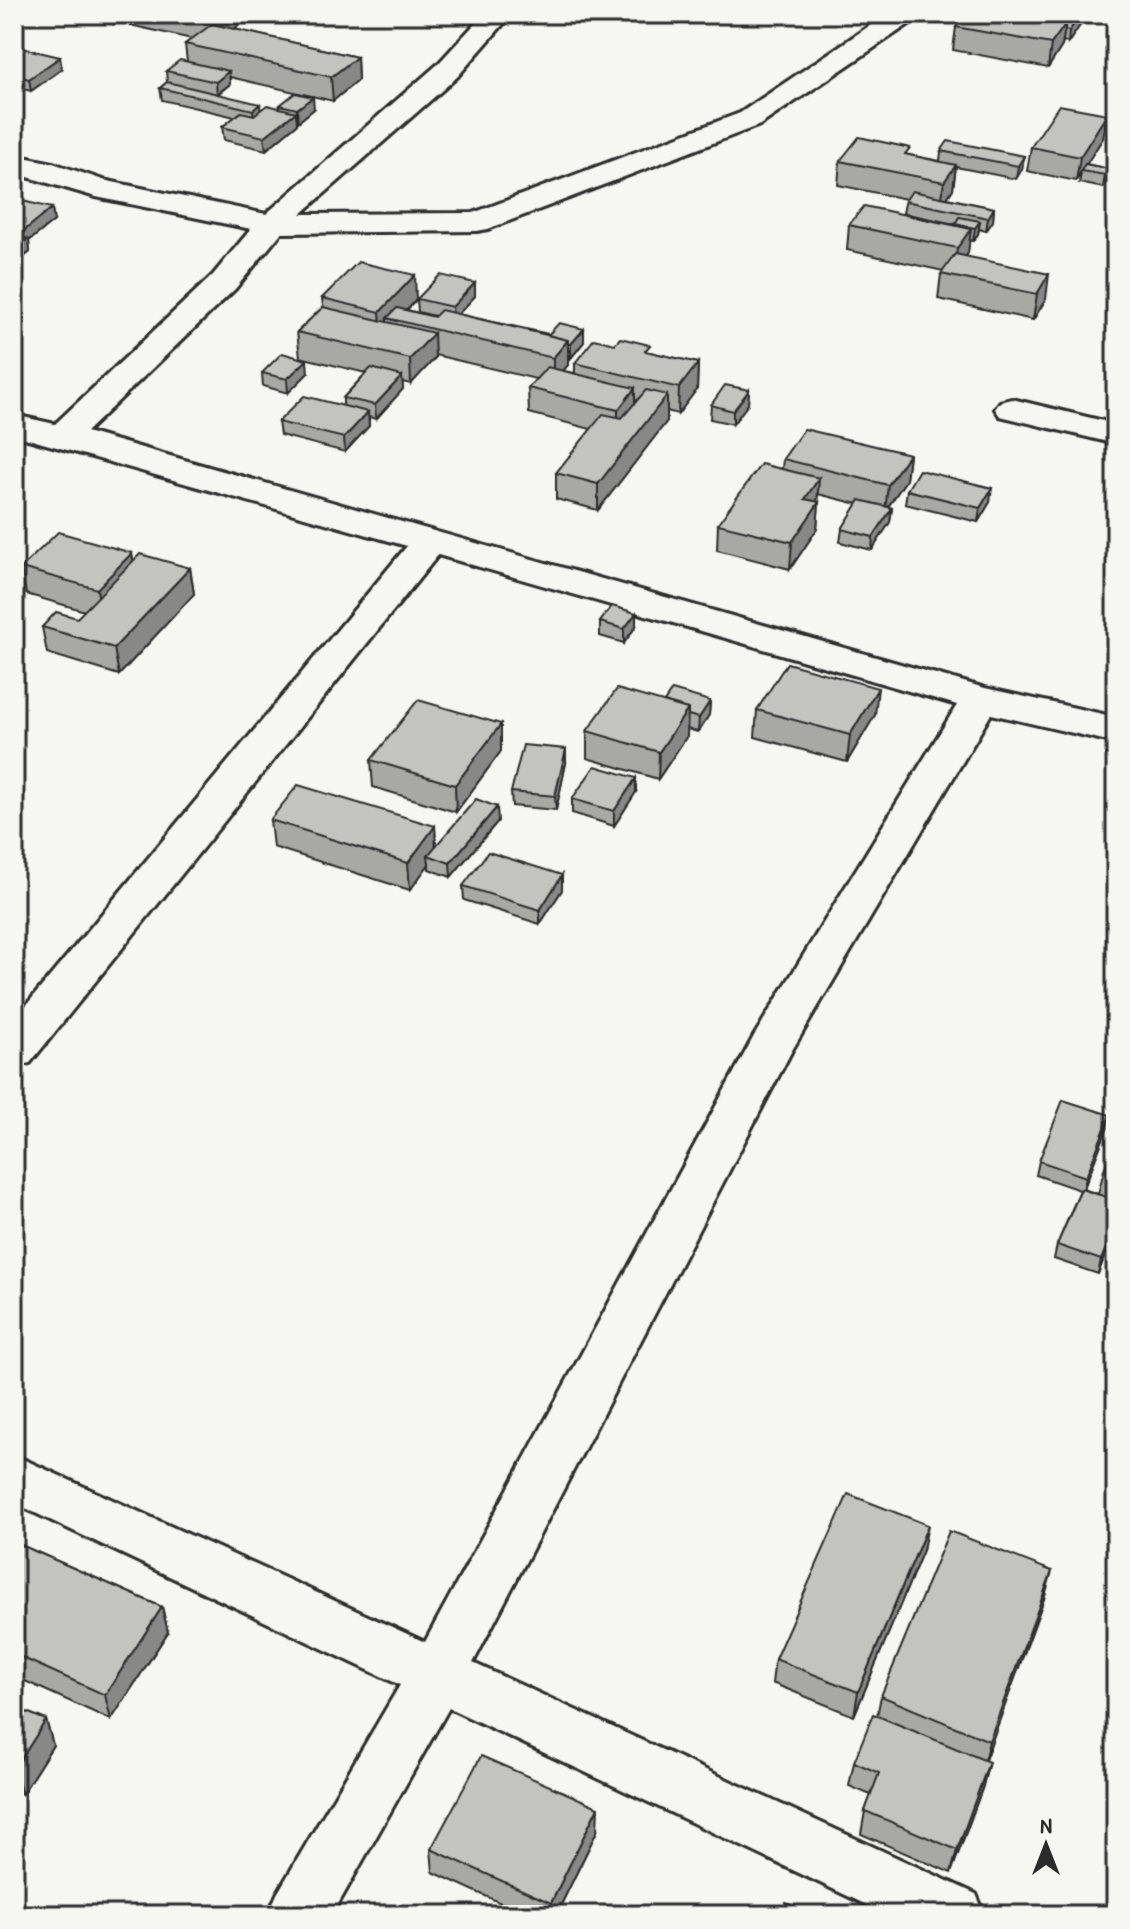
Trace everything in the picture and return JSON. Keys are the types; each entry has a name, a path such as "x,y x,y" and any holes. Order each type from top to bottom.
{"street":[{"path":"62,436 224,282 272,224 447,71 499,14"},
{"path":"14,164 42,169 96,188 272,224 477,222 750,119 905,14"},
{"path":"1012,409 1116,434"},
{"path":"14,425 62,436 980,699 1116,730"},
{"path":"14,1051 431,541"},
{"path":"299,1915 437,1675 770,1048 980,699"},
{"path":"14,1478 954,1915"}],"building":[{"path":"180,14 221,14 212,21"},
{"path":"966,14 1015,14 1066,23 1051,44 956,27"},
{"path":"1041,14 1081,14 1069,31 1065,30 1066,23 1038,18"},
{"path":"212,24 357,57 331,77 185,44"},
{"path":"22,48 60,57 29,79 14,75 14,54"},
{"path":"180,60 229,71 216,82 166,71"},
{"path":"167,82 260,104 253,110 160,88"},
{"path":"295,93 313,97 297,109 280,105"},
{"path":"267,105 296,112 264,137 222,127 241,112 254,115"},
{"path":"1059,105 1107,114 1080,157 1031,147"},
{"path":"859,137 910,148 905,154 956,165 944,182 840,161"},
{"path":"948,141 1024,156 1018,166 941,151"},
{"path":"1085,164 1109,169 1105,175 1081,171"},
{"path":"912,191 994,208 988,218 905,201"},
{"path":"14,199 52,208 21,233 14,231"},
{"path":"864,206 971,229 957,248 849,225"},
{"path":"959,217 980,221 975,228 955,224"},
{"path":"14,235 28,239 14,250"},
{"path":"955,254 1049,274 1037,294 941,274"},
{"path":"358,262 415,275 380,312 322,298"},
{"path":"440,275 475,283 452,307 417,299"},
{"path":"323,307 434,333 410,359 297,332"},
{"path":"397,308 434,317 441,310 568,340 553,358 387,318"},
{"path":"559,323 584,329 568,344 568,340 548,335"},
{"path":"620,338 650,345 645,351 698,363 679,388 575,363 594,339 615,344"},
{"path":"282,353 307,360 287,379 262,373"},
{"path":"547,367 635,388 618,410 528,388"},
{"path":"371,368 402,376 375,405 343,398"},
{"path":"725,385 749,390 733,411 711,405"},
{"path":"646,390 667,395 598,484 556,473 603,414 622,418"},
{"path":"304,396 368,412 344,438 278,422"},
{"path":"804,429 909,454 888,485 783,459"},
{"path":"761,464 819,478 805,499 819,502 792,542 718,524"},
{"path":"919,470 992,488 980,508 907,490"},
{"path":"860,500 892,508 873,537 842,529"},
{"path":"58,532 132,553 97,589 21,568"},
{"path":"140,554 190,568 114,648 42,627 56,612 77,618"},
{"path":"612,606 636,613 624,629 600,622"},
{"path":"787,663 878,688 850,735 757,710"},
{"path":"617,689 688,709 659,752 587,731"},
{"path":"672,690 710,701 699,718 688,715 688,709 664,702"},
{"path":"418,700 501,724 455,785 371,760"},
{"path":"523,745 566,749 555,796 511,792"},
{"path":"595,766 636,778 614,811 572,799"},
{"path":"298,785 435,826 408,863 270,820"},
{"path":"476,799 497,807 450,863 428,855"},
{"path":"488,852 562,875 540,910 463,886"},
{"path":"1063,1100 1110,1115 1086,1177 1039,1161"},
{"path":"1116,1139 1116,1173 1104,1170"},
{"path":"1081,1189 1116,1200 1116,1222 1101,1260 1057,1245"},
{"path":"848,1494 928,1525 858,1692 775,1659"},
{"path":"949,1531 1052,1571 989,1741 881,1696"},
{"path":"14,1542 162,1607 105,1695 14,1654"},
{"path":"14,1707 46,1720 14,1770"},
{"path":"873,1714 989,1762 957,1850 865,1811 879,1773 854,1762"},
{"path":"481,1756 598,1807 551,1903 431,1849"},
{"path":"786,1903 815,1915 781,1915"}]}
